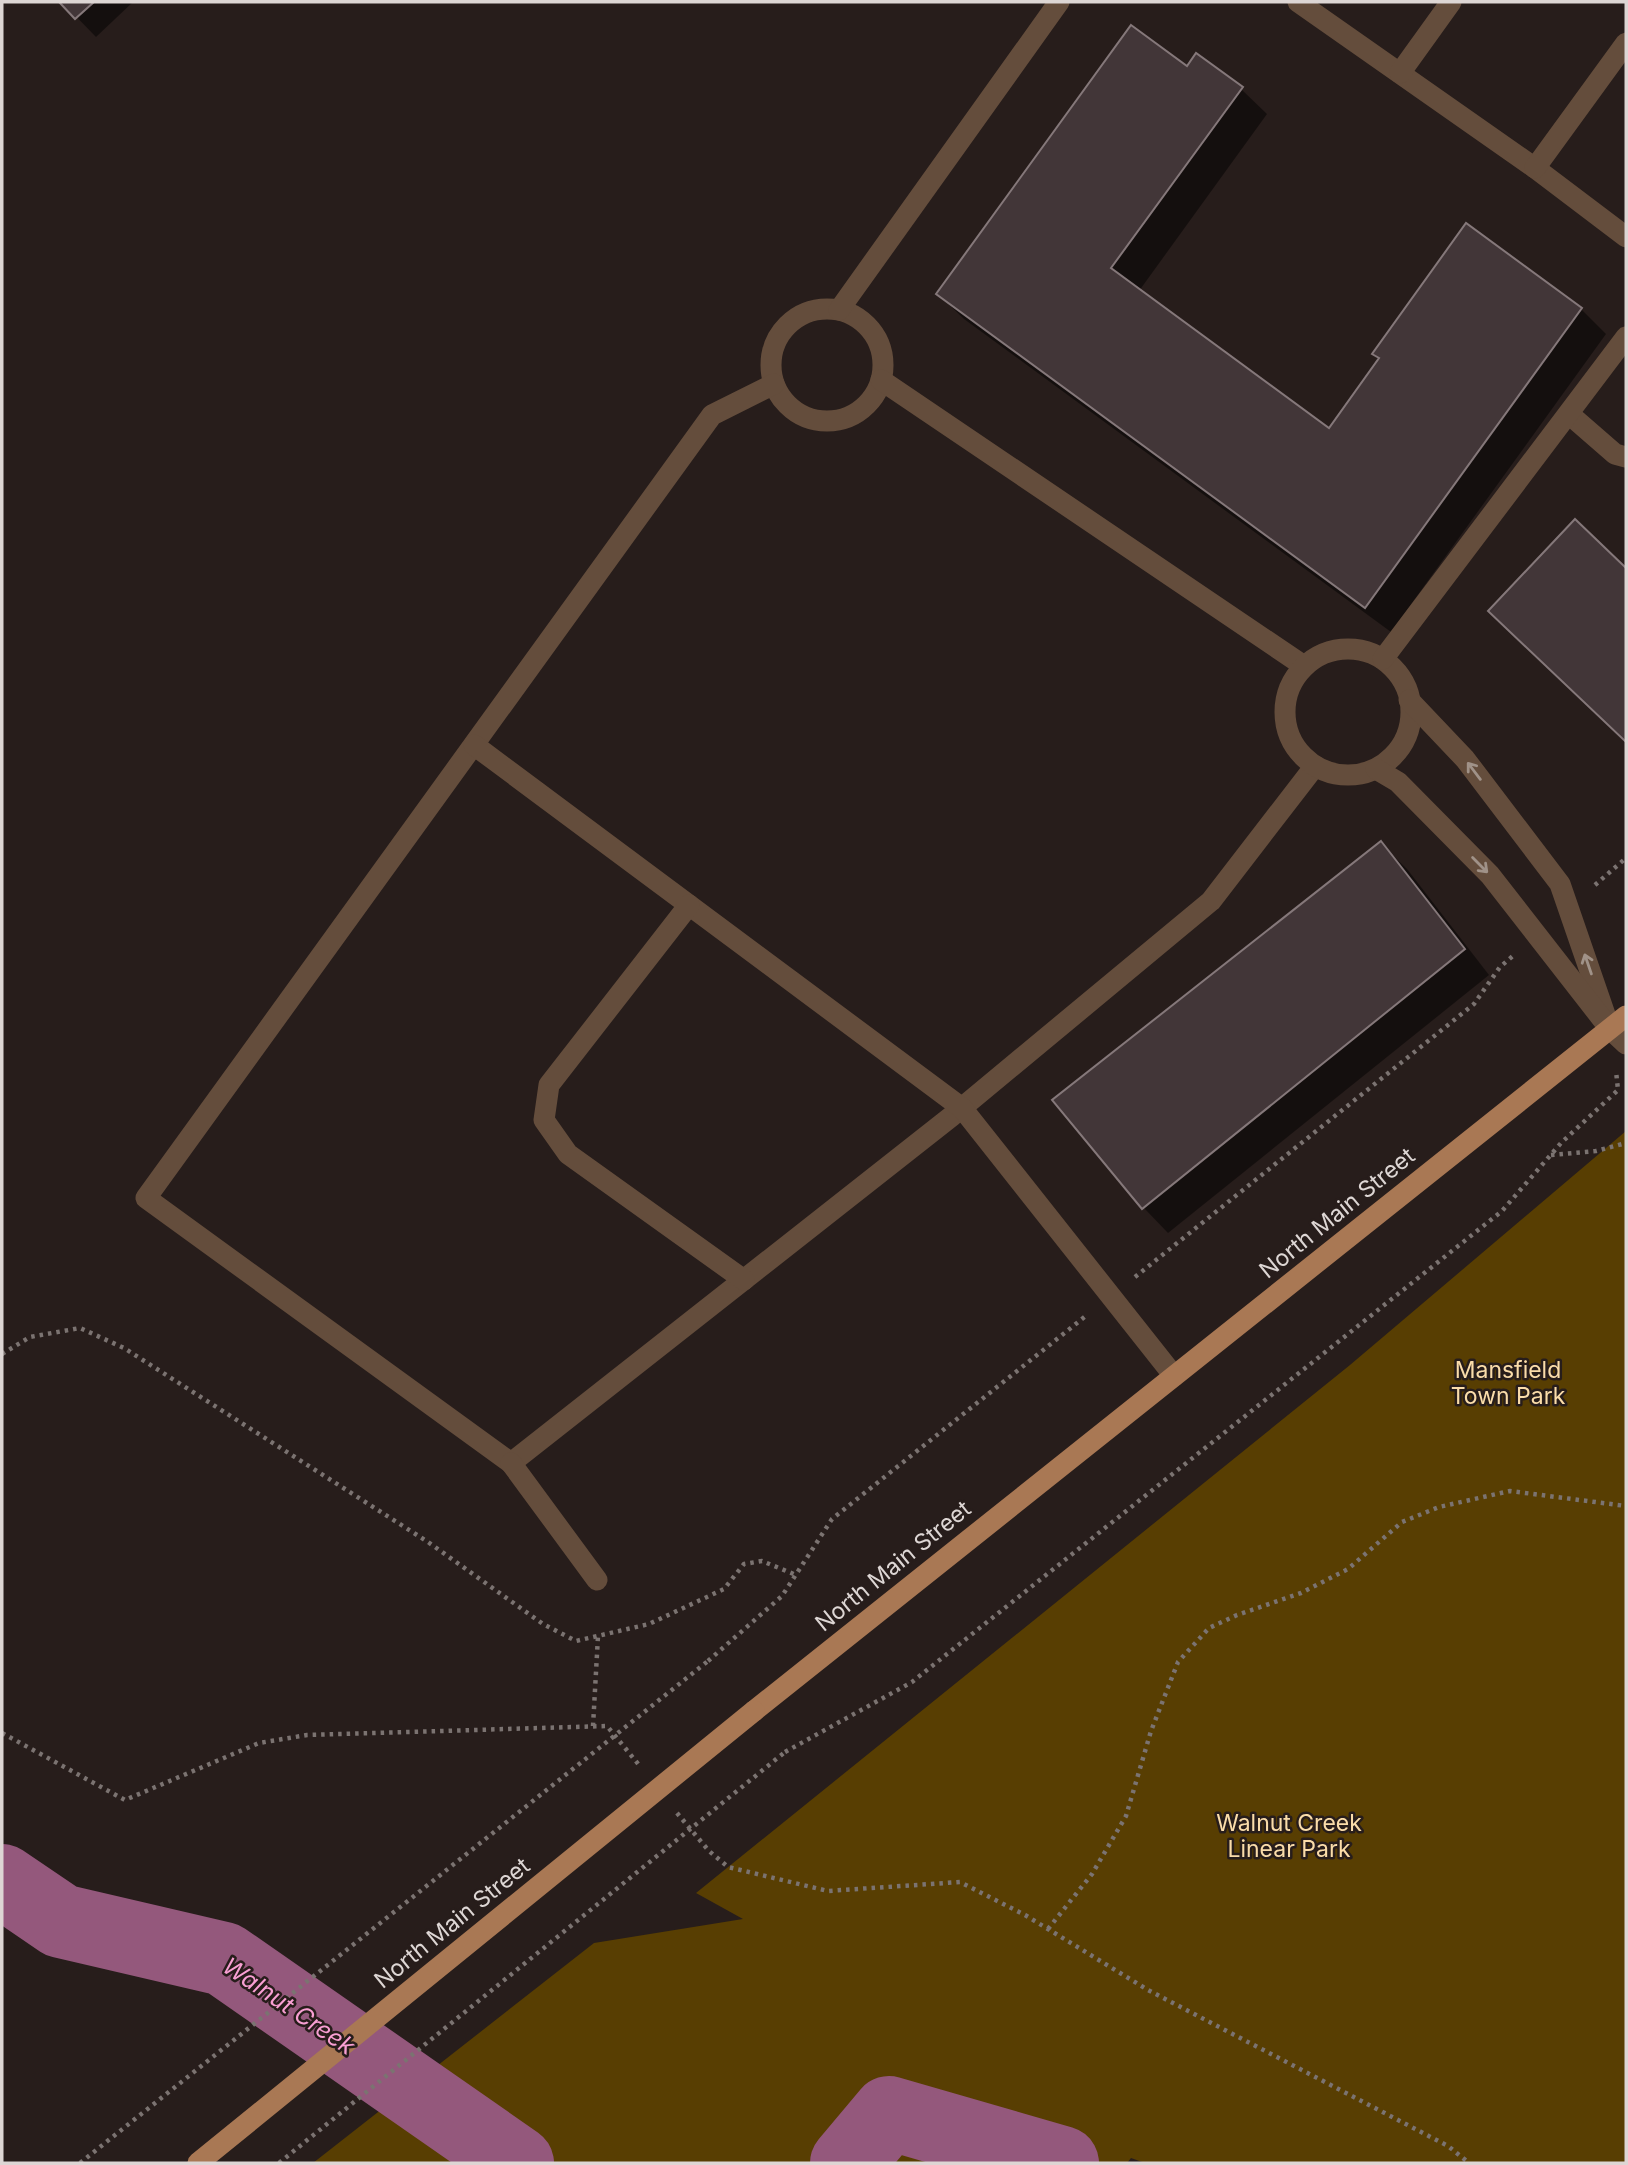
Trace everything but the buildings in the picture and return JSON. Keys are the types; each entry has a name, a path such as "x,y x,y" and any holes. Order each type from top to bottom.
{"main road":[{"name":"North Main Street","path":"198,2163 754,1711 1618,1022"}],"lane":[{"path":"839,310 1059,2"},
{"path":"1298,2 1535,168 1626,237"},
{"path":"1400,73 1451,2"},
{"path":"1535,168 1626,43"},
{"path":"822,309 839,310 856,316 869,328 879,343 883,361 881,380 874,396 860,410 844,418 826,421 794,411 782,399 770,368 772,351 779,335 789,323 804,313 822,309"},
{"path":"1383,659 1626,337"},
{"path":"881,380 1304,666"},
{"path":"597,1580 511,1463 146,1198 712,415 774,384"},
{"path":"1569,414 1615,454 1626,457"},
{"path":"1409,700 1410,724 1404,741 1393,757 1376,769 1356,775 1335,774 1315,766 1299,753 1288,734 1284,714 1287,693 1304,666 1327,651 1346,648 1365,651 1383,659 1397,672 1409,700 1481,780 1560,884 1626,1044"},
{"path":"474,745 962,1108 1174,1376"},
{"path":"511,1463 962,1108 1212,901 1315,766"},
{"path":"1376,769 1398,782 1490,876 1537,936 1618,1022"},
{"path":"689,905 548,1085 544,1120 568,1154 744,1280"}],"path":[{"path":"1568,908 1626,858"},
{"path":"80,2163 708,1661 782,1596 832,1519 1474,1004 1500,967 1537,936"},
{"path":"279,2163 785,1752 912,1682 1502,1210 1550,1156 1618,1090 1618,1022"},
{"path":"1550,1156 1596,1151 1626,1143"},
{"path":"2,1354 30,1337 80,1328 113,1343 428,1542 543,1624 576,1641 649,1624 724,1589 744,1564 762,1562 796,1575"},
{"path":"1048,1929 1092,1874 1126,1816 1151,1731 1178,1662 1209,1628 1237,1615 1301,1593 1348,1569 1402,1522 1439,1507 1510,1492 1626,1506"},
{"path":"593,1726 598,1636"},
{"path":"2,1733 125,1800 259,1743 307,1735 607,1726 641,1768"},
{"path":"675,1810 709,1851 728,1867 828,1891 960,1882 1048,1929 1148,1990 1448,2146 1469,2163"}],"green space":[{"name":"Walnut Creek Linear Park","path":"1626,1131 1626,2163 1145,2163 1131,2158 1127,2163 313,2163 594,1943 743,1919 696,1893 1350,1365"}],"waterway":[{"name":"Walnut Creek","path":"2,1881 61,1921 224,1959 517,2163"},
{"name":"Walnut Creek","path":"847,2163 889,2113 1062,2163"}],"park label":[{"name":"Mansfield Town Park","path":"1508,1383"}]}
